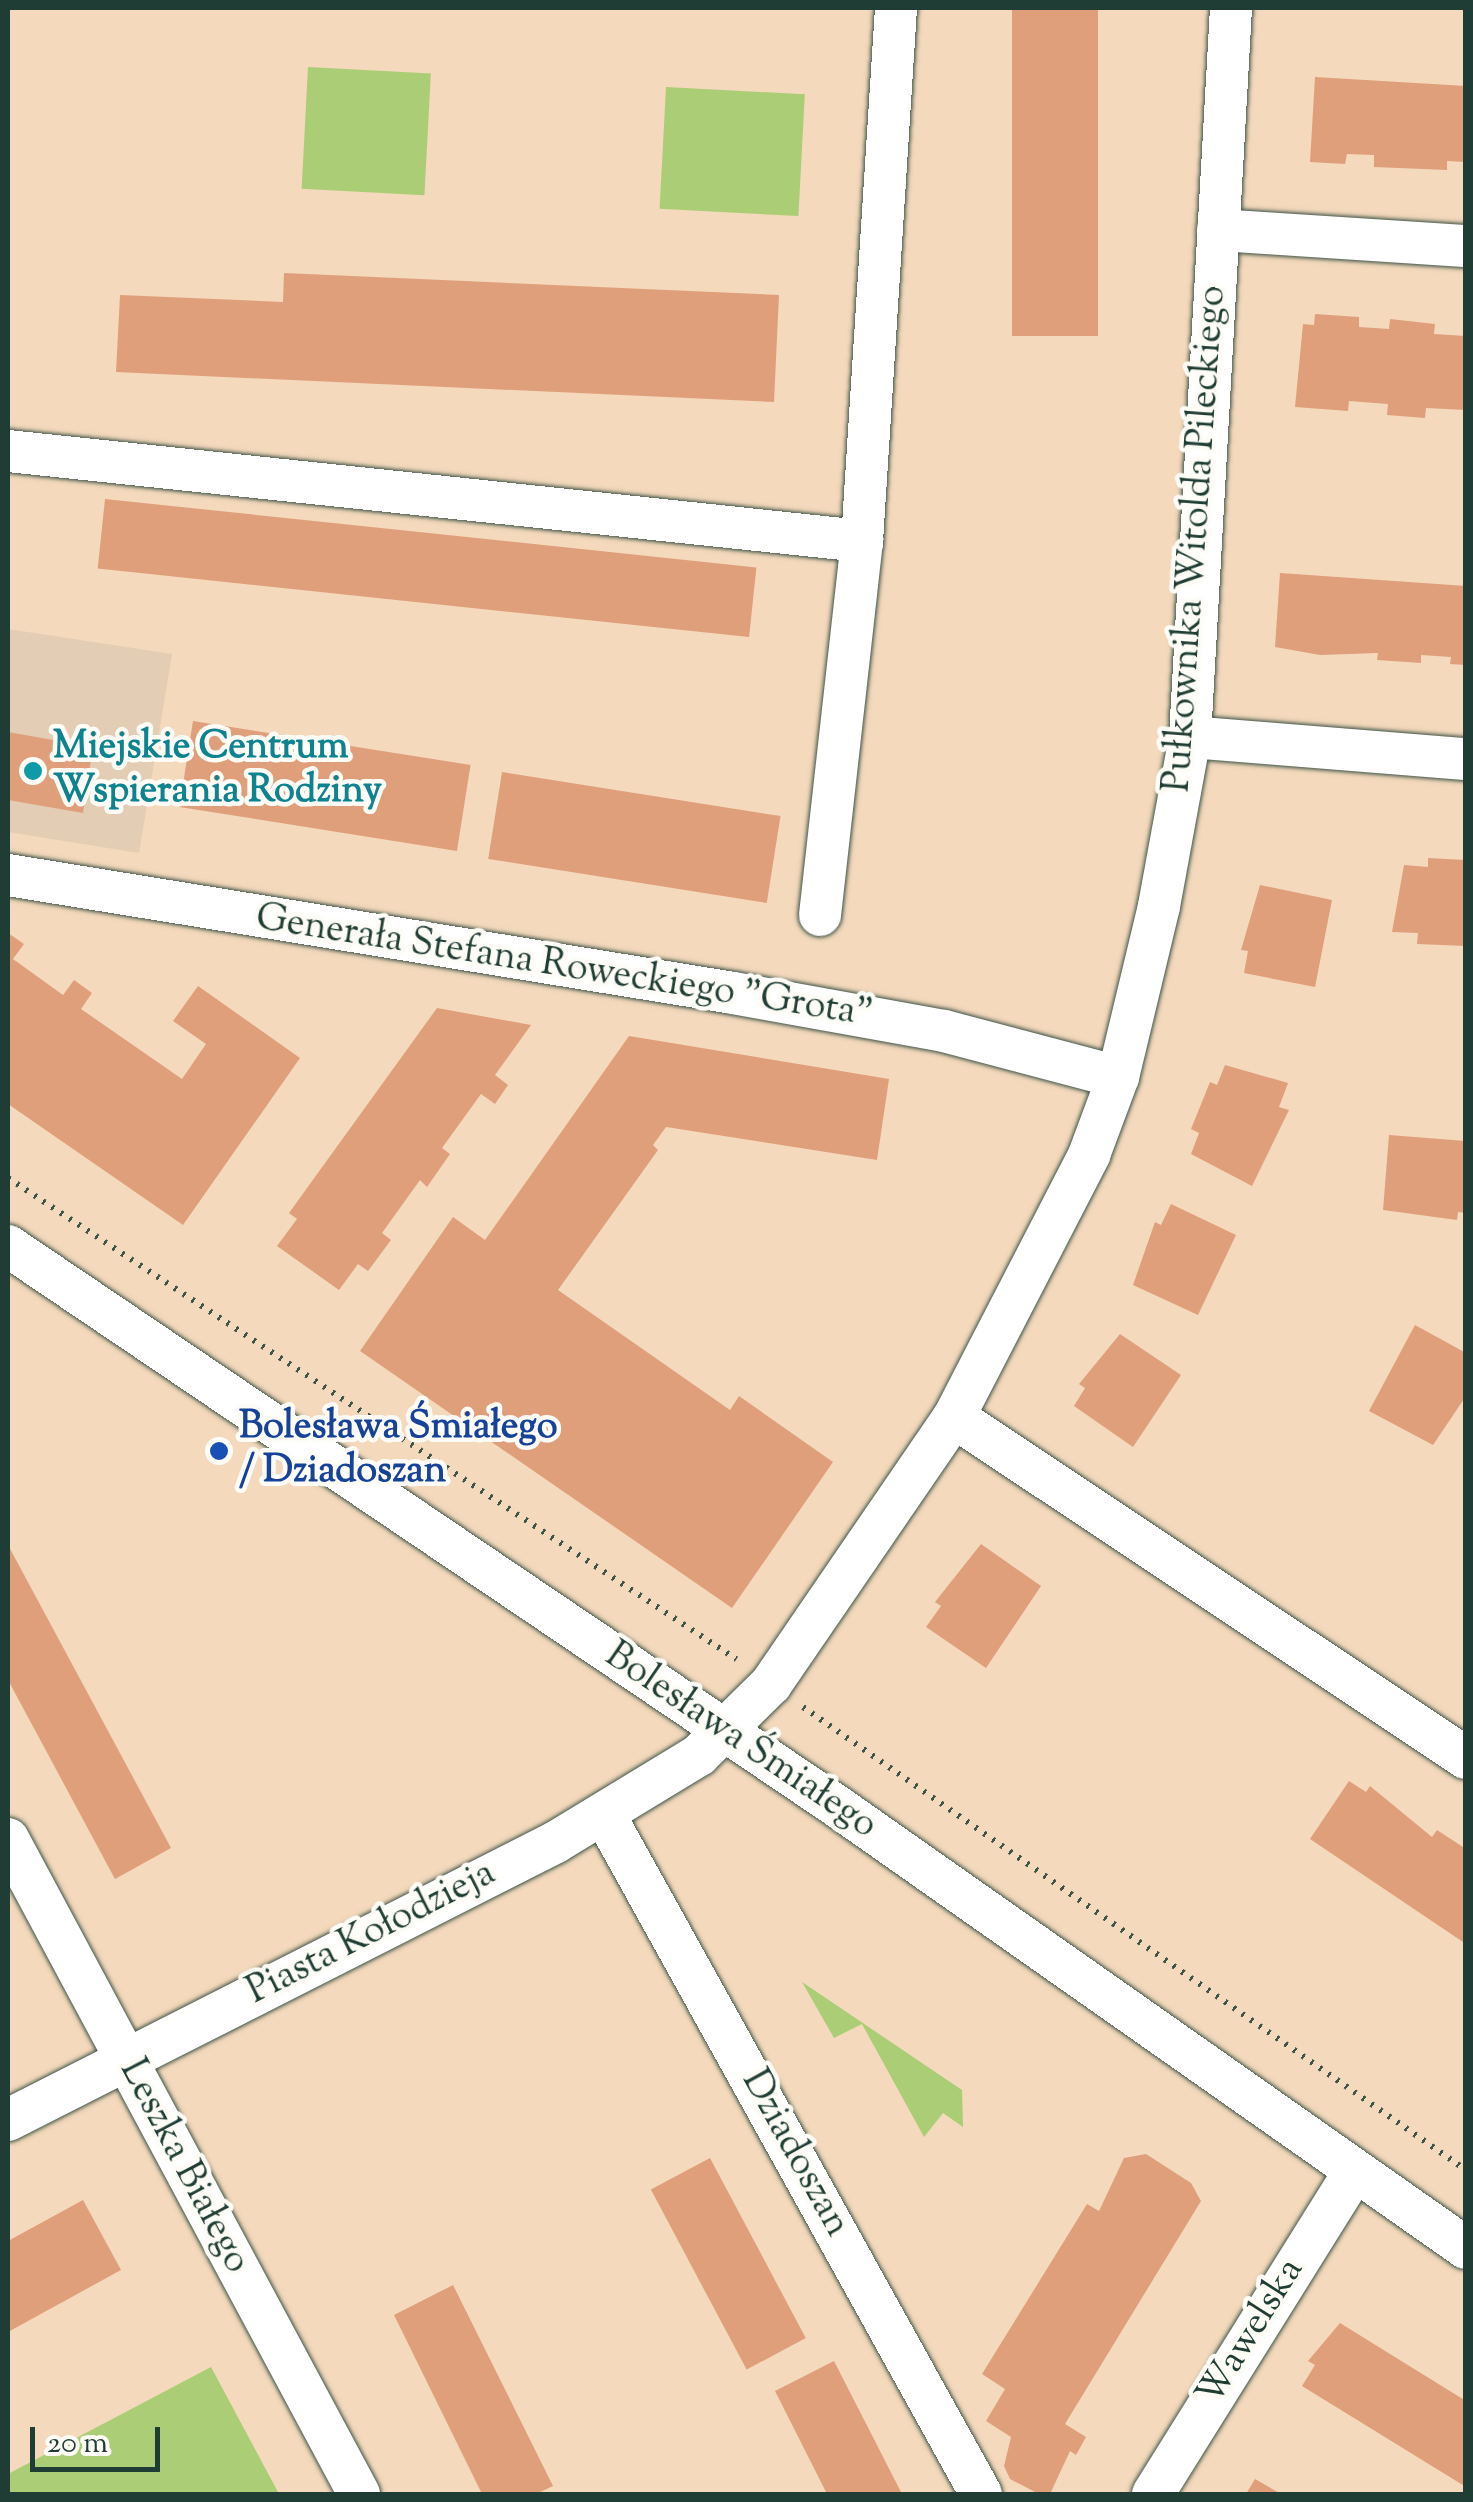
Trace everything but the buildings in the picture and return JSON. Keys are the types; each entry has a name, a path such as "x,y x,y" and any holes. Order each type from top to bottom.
{"street":[{"path":"820,915 862,541 896,8"},
{"name":"Pułkownika Witolda Pileckiego","path":"726,1731 781,1670 954,1417 1053,1234 1118,1076 1160,906 1190,737 1231,8"},
{"path":"1218,230 1466,246"},
{"path":"8,451 862,541"},
{"path":"1190,737 1466,759"},
{"name":"Generała Stefana Roweckiego \"Grota\"","path":"8,876 733,993 944,1031 1118,1076"},
{"name":"Bolesława Śmiałego","path":"13,1260 726,1731 1466,2248"},
{"path":"954,1417 1466,1758"},
{"name":"Piasta Kołodzieja","path":"8,2120 605,1816 726,1731"},
{"name":"Dziadoszan","path":"605,1816 981,2494"},
{"name":"Leszka Białego","path":"8,1839 359,2494"},
{"name":"Wawelska","path":"1153,2494 1354,2172"}],"shaded area":[{"path":"8,629 172,654 139,853 8,832"}],"green space":[{"path":"308,67 431,73 424,195 302,189"},
{"path":"666,87 805,94 798,216 660,209"},
{"path":"802,1982 962,2090 963,2127 943,2113 924,2137 862,2024 834,2038"},
{"path":"211,2367 279,2494 8,2494 8,2474"}],"place":[{"name":"Miejskie Centrum Wspierania Rodziny","path":"33,771"},
{"name":"Bolesława Śmiałego / Dziadoszan","path":"219,1451"}]}
